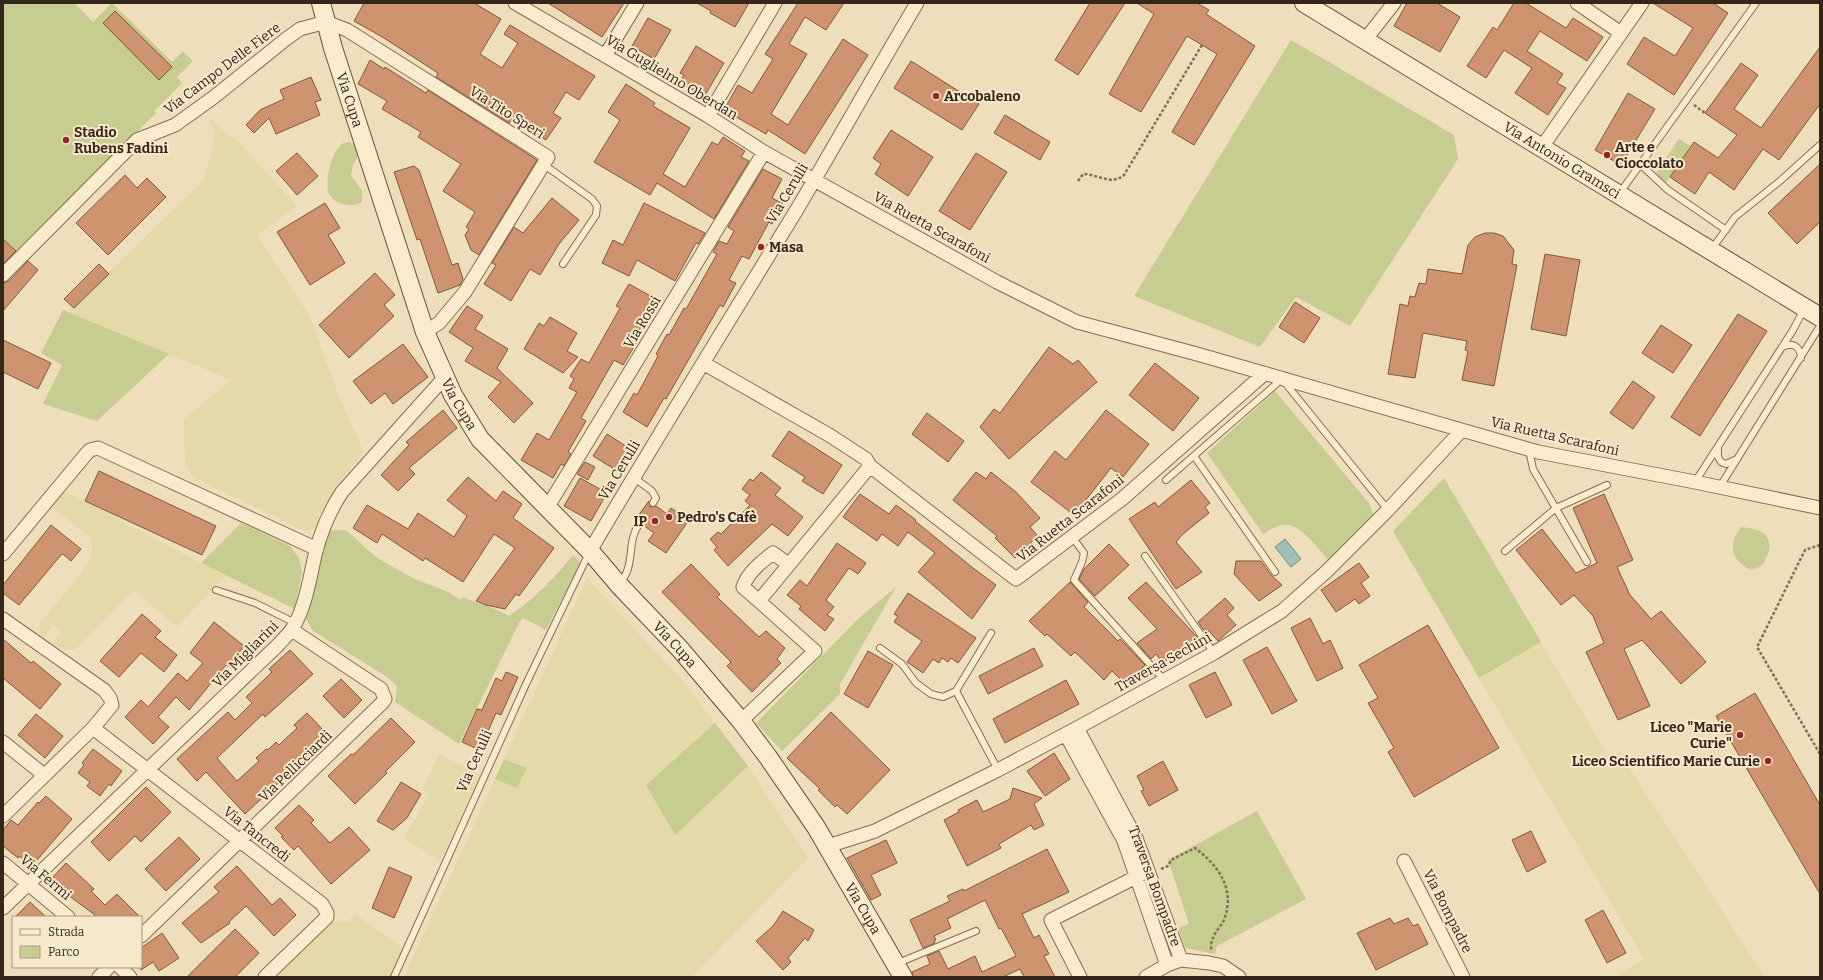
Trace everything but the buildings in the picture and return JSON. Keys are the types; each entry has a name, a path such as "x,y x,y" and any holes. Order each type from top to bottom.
{"street":[{"name":"Via Cupa","path":"321,3 425,332 444,378 453,395 480,439 590,551 619,585 680,649 741,721 768,757 828,846 900,970"},
{"name":"Via Guglielmo Oberdan","path":"515,3 708,116 764,152 814,180"},
{"path":"604,56 637,3"},
{"path":"708,116 774,3"},
{"name":"Via Cerulli","path":"590,551 632,477 814,180 917,3"},
{"name":"Via Antonio Gramsci","path":"1304,3 1820,317"},
{"path":"1365,40 1394,3"},
{"path":"1578,3 1621,33"},
{"path":"1542,147 1642,3"},
{"name":"Via Campo Delle Fiere","path":"3,275 137,140 175,126 300,29 326,22"},
{"name":"Via Tito Speri","path":"326,22 347,30 548,157 543,164"},
{"name":"Via Rossi","path":"547,508 764,152"},
{"path":"425,332 439,323 465,292 543,164"},
{"name":"Via Ruetta Scarafoni","path":"814,180 997,282 1077,322 1197,354 1529,450 1820,508"},
{"path":"703,363 829,435 866,459 870,466 759,601"},
{"name":"Via Ruetta Scarafoni","path":"870,466 1016,579 1122,499 1264,374"},
{"name":"Via Migliarini","path":"3,908 278,646 293,627 308,586 317,549 328,515 342,492 444,378"},
{"name":"Traversa Sechini","path":"828,846 875,830 1072,732 1214,653 1282,611 1327,571 1388,510 1461,431"},
{"path":"3,554 82,459 94,449 98,448 317,549"},
{"path":"741,721 815,651 742,586 744,581 761,562 773,552 788,564"},
{"path":"3,619 104,690 110,698 112,705 93,728 3,816"},
{"name":"Via Pellicciardi","path":"142,935 382,704 385,699 381,690 293,627"},
{"name":"Via Tancredi","path":"93,728 322,904 327,913 327,917 265,977"},
{"path":"1072,732 1136,838 1181,960"},
{"path":"3,742 44,775"},
{"name":"Via Bompadre","path":"1404,860 1463,977"},
{"name":"Via Fermi","path":"3,863 67,916"},
{"path":"1080,977 1051,920 1148,873"},
{"name":"Traversa Bompadre","path":"1148,873 1167,965"},
{"name":"Traversa Bompadre","path":"1146,977 1167,965 1181,960 1223,966 1239,977"},
{"path":"98,977 108,968"},
{"path":"121,968 130,977"}],"lane":[{"path":"1619,194 1756,3"},
{"path":"1710,251 1735,217 1780,181 1820,145"},
{"path":"543,164 592,199 597,206 596,215 563,264"},
{"path":"1640,164 1668,190 1726,230"},
{"path":"1695,482 1782,347 1805,307"},
{"path":"1719,488 1820,326"},
{"path":"1782,347 1790,344 1795,346 1799,350 1801,358"},
{"path":"1166,480 1282,379 1388,510"},
{"path":"1718,446 1718,457 1721,462 1726,464 1738,459"},
{"path":"1529,450 1533,469 1587,562"},
{"path":"1194,456 1275,572"},
{"path":"632,477 652,491 656,498 653,503"},
{"path":"1506,551 1556,508 1607,485"},
{"path":"619,585 628,572 633,532 639,524"},
{"path":"1072,537 1084,553 1082,562 1074,580 1164,680"},
{"name":"Via Cerulli","path":"394,977 526,684 590,551"},
{"path":"1145,556 1214,653"},
{"path":"216,590 255,603 293,627"},
{"path":"880,648 902,664 916,682 931,694 943,697 956,691 991,633"},
{"path":"956,691 998,770"},
{"path":"900,970 976,931"}],"path":[{"path":"1078,181 1083,174 1090,174 1114,181 1120,179 1124,175 1202,45"},
{"path":"1820,545 1805,550 1757,647 1820,754"},
{"path":"1148,873 1168,866 1171,860 1195,848 1209,858 1218,868 1226,886 1228,900 1224,920 1212,939 1210,955"}],"shaded area":[{"path":"212,119 229,137 232,135 297,206 257,235 310,317 341,402 364,452 327,499 314,529 305,531 195,478 191,474 185,462 184,419 231,380 68,312 204,180 213,145 214,130 209,120"},
{"path":"65,491 225,576 177,627 134,590 75,650 62,649 53,643 62,632 53,625 44,637 39,632 40,623 83,571 90,560 92,547 91,538 52,507"},
{"path":"587,578 681,679 715,723 646,785 675,834 748,766 808,858 692,977 404,977 495,779 517,788 527,768 504,759"},
{"path":"1541,642 1609,758 1619,752 1765,977 1616,977 1644,959 1479,678"},
{"path":"439,754 480,775 440,861 404,838 429,795 423,789"},
{"path":"354,913 405,950 393,977 275,977 333,922 349,921"}],"green space":[{"name":"Stadio Rubens Fadini","path":"3,3 75,3 93,22 112,3 172,62 183,51 193,61 177,77 182,83 154,111 156,113 3,265"},
{"path":"1291,40 1454,135 1458,159 1350,326 1296,297 1260,347 1134,296"},
{"path":"1679,139 1691,146 1666,183 1656,173"},
{"path":"350,142 358,148 359,154 353,165 351,175 362,191 362,202 348,205 334,200 328,192 328,179 330,165 335,152 343,143"},
{"path":"63,310 169,354 97,421 43,404 62,365 41,353"},
{"path":"1275,391 1369,503 1374,516 1330,562 1306,535 1295,527 1282,525 1263,534 1207,453"},
{"path":"1444,478 1541,642 1479,678 1393,531"},
{"path":"241,523 290,546 299,558 302,571 295,609 201,563"},
{"path":"1741,527 1751,528 1762,532 1768,540 1769,551 1765,561 1761,566 1752,570 1739,562 1733,552 1734,540"},
{"path":"330,531 347,531 377,558 415,579 446,591 461,600 463,597 498,610 509,616 527,603 543,588 573,555 581,563 546,630 523,618 519,623 459,744 395,702 397,686 387,677 312,630 305,616 327,535"},
{"path":"896,587 840,684 840,694 782,751 756,723 860,617"},
{"path":"715,723 748,766 675,835 646,785"},
{"path":"504,759 527,768 517,788 495,779"},
{"path":"1257,811 1306,899 1217,946 1215,954 1185,948 1178,928 1189,924 1168,860"}],"water":[{"path":"1285,539 1301,559 1291,567 1275,547"}],"place":[{"name":"Arcobaleno","path":"936,96"},
{"name":"Stadio Rubens Fadini","path":"66,140"},
{"name":"Arte e Cioccolato","path":"1607,155"},
{"name":"Masa","path":"761,247"},
{"name":"Pedro's Cafè","path":"669,517"},
{"name":"IP","path":"655,521"},
{"name":"Liceo \"Marie Curie\"","path":"1740,735"},
{"name":"Liceo Scientifico Marie Curie","path":"1768,761"}]}
